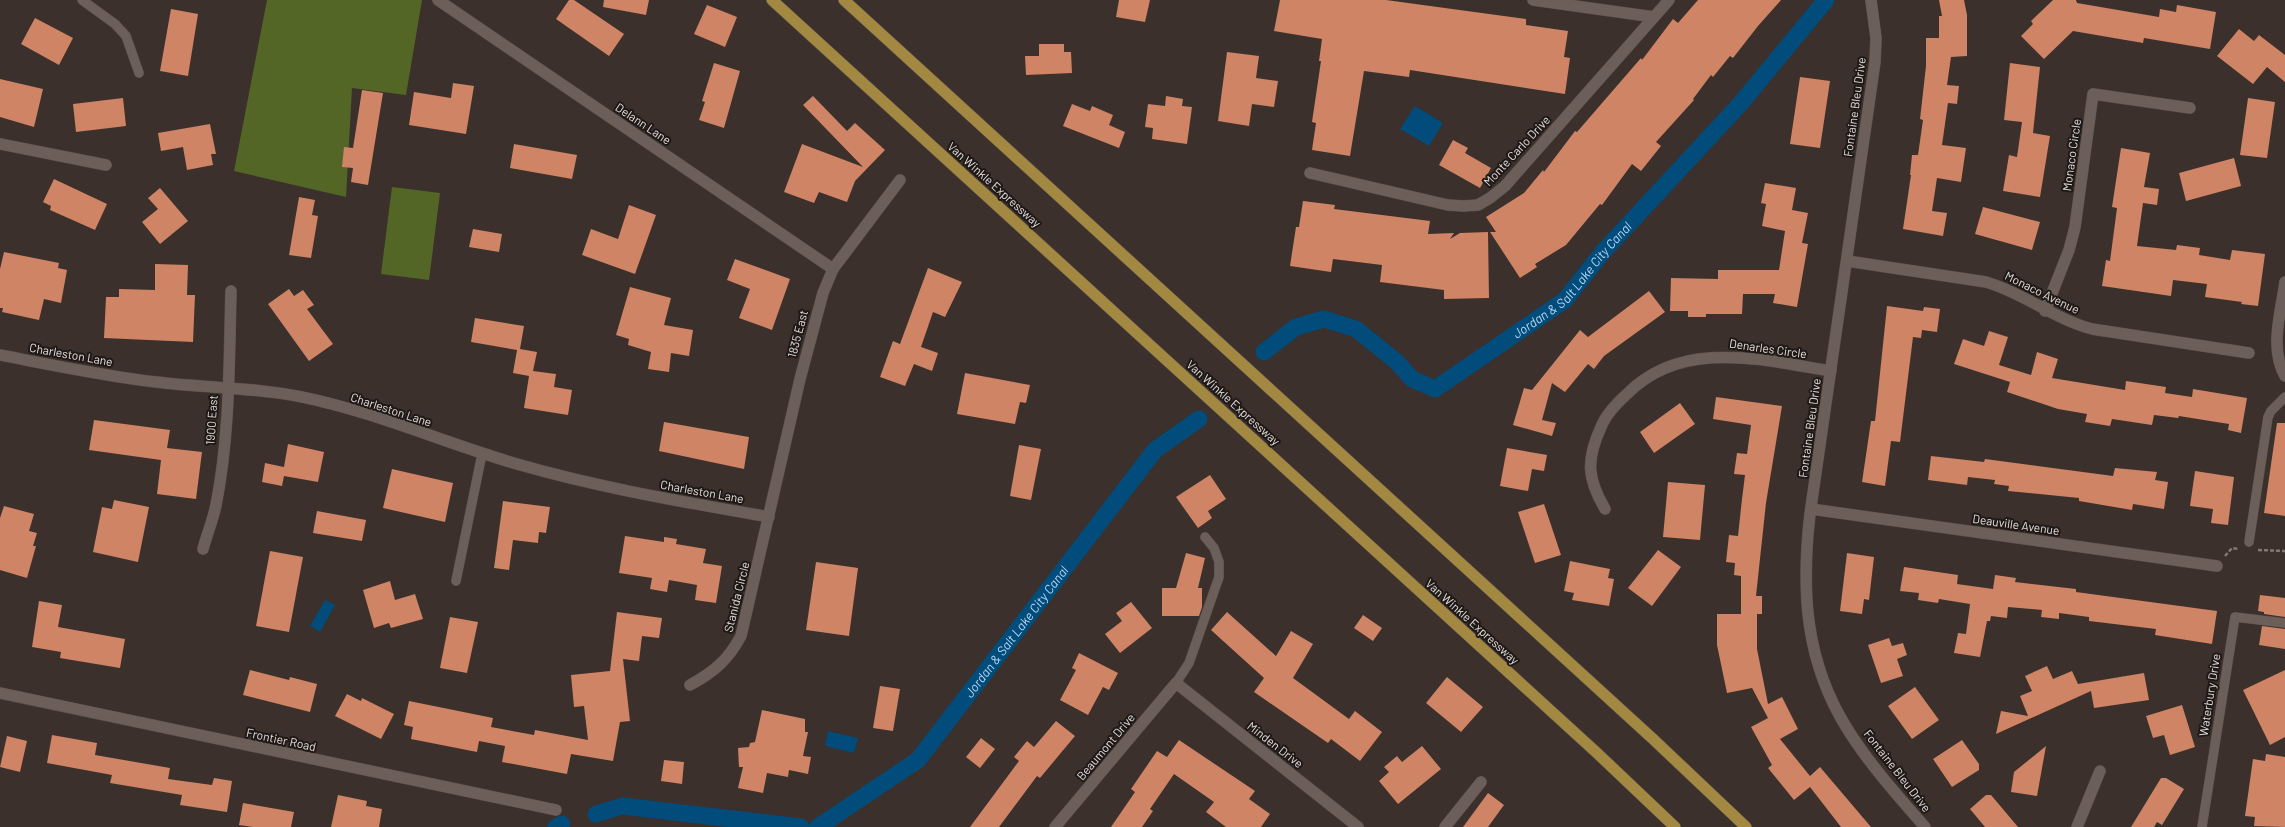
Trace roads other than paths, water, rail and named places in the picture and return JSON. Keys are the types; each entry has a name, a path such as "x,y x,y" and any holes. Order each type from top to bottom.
{"main road":[{"name":"Van Winkle Expressway","path":"772,0 1597,753 1675,827"},
{"path":"844,0 1630,717 1746,827"}],"street":[{"name":"Delann Lane","path":"438,0 833,269"},
{"path":"1533,0 1654,17"},
{"name":"Monte Carlo Drive","path":"1310,173 1448,205 1478,205 1505,186 1669,0"},
{"name":"Fontaine Bleu Drive","path":"1871,0 1876,38 1874,62 1811,510 1805,557 1805,597 1810,636 1822,677 1847,729 1878,773 1925,827"},
{"name":"Monaco Circle","path":"2045,311 2070,250 2075,227 2093,94 2190,108"},
{"path":"0,144 106,165"},
{"name":"1835 East","path":"769,517 807,348 823,293 833,269 900,180"},
{"name":"Monaco Avenue","path":"1847,261 1975,279 2008,290 2045,311 2067,321 2092,329 2249,353"},
{"path":"2285,282 2277,351 2279,363 2285,376"},
{"name":"1900 East","path":"203,549 219,490 227,388 231,291"},
{"name":"Charleston Lane","path":"0,355 121,378 281,394 324,402 482,454 557,475 633,492 769,517"},
{"name":"Denarles Circle","path":"1605,509 1595,491 1589,470 1592,445 1603,422 1617,403 1638,383 1654,372 1681,362 1721,356 1831,371"},
{"name":"Deauville Avenue","path":"1811,510 2217,566"},
{"name":"Stanida Circle","path":"690,685 712,672 726,661 741,636 769,517"},
{"name":"Beaumont Drive","path":"1055,827 1176,683"},
{"name":"Minden Drive","path":"1176,683 1358,827"},
{"name":"Frontier Road","path":"0,693 556,810"},
{"path":"2077,827 2100,771"},
{"path":"1446,827 1481,782"}],"lane":[{"path":"82,0 115,24 126,36 139,73"},
{"path":"2249,542 2268,417 2271,410 2285,397"},
{"path":"456,581 482,454"},
{"path":"1176,683 1189,663 1219,577 1219,562 1214,548 1205,537"},
{"name":"Waterbury Drive","path":"2202,827 2235,617 2285,623"}],"water":[{"path":"1415,106 1443,123 1429,146 1400,129"},
{"path":"325,600 335,605 320,632 310,626"},
{"path":"828,731 858,738 854,753 825,746"}],"waterway":[{"name":"Jordan & Salt Lake City Canal","path":"1264,352 1296,327 1324,319 1356,329 1397,362 1412,379 1435,389 1565,300 1602,253 1741,103 1826,0"},
{"name":"Jordan & Salt Lake City Canal","path":"818,827 918,760 1155,450 1199,419"},
{"name":"Jordan & Salt Lake City Canal","path":"596,814 622,806 801,827"},
{"name":"Jordan & Salt Lake City Canal","path":"556,827 562,824"}]}
